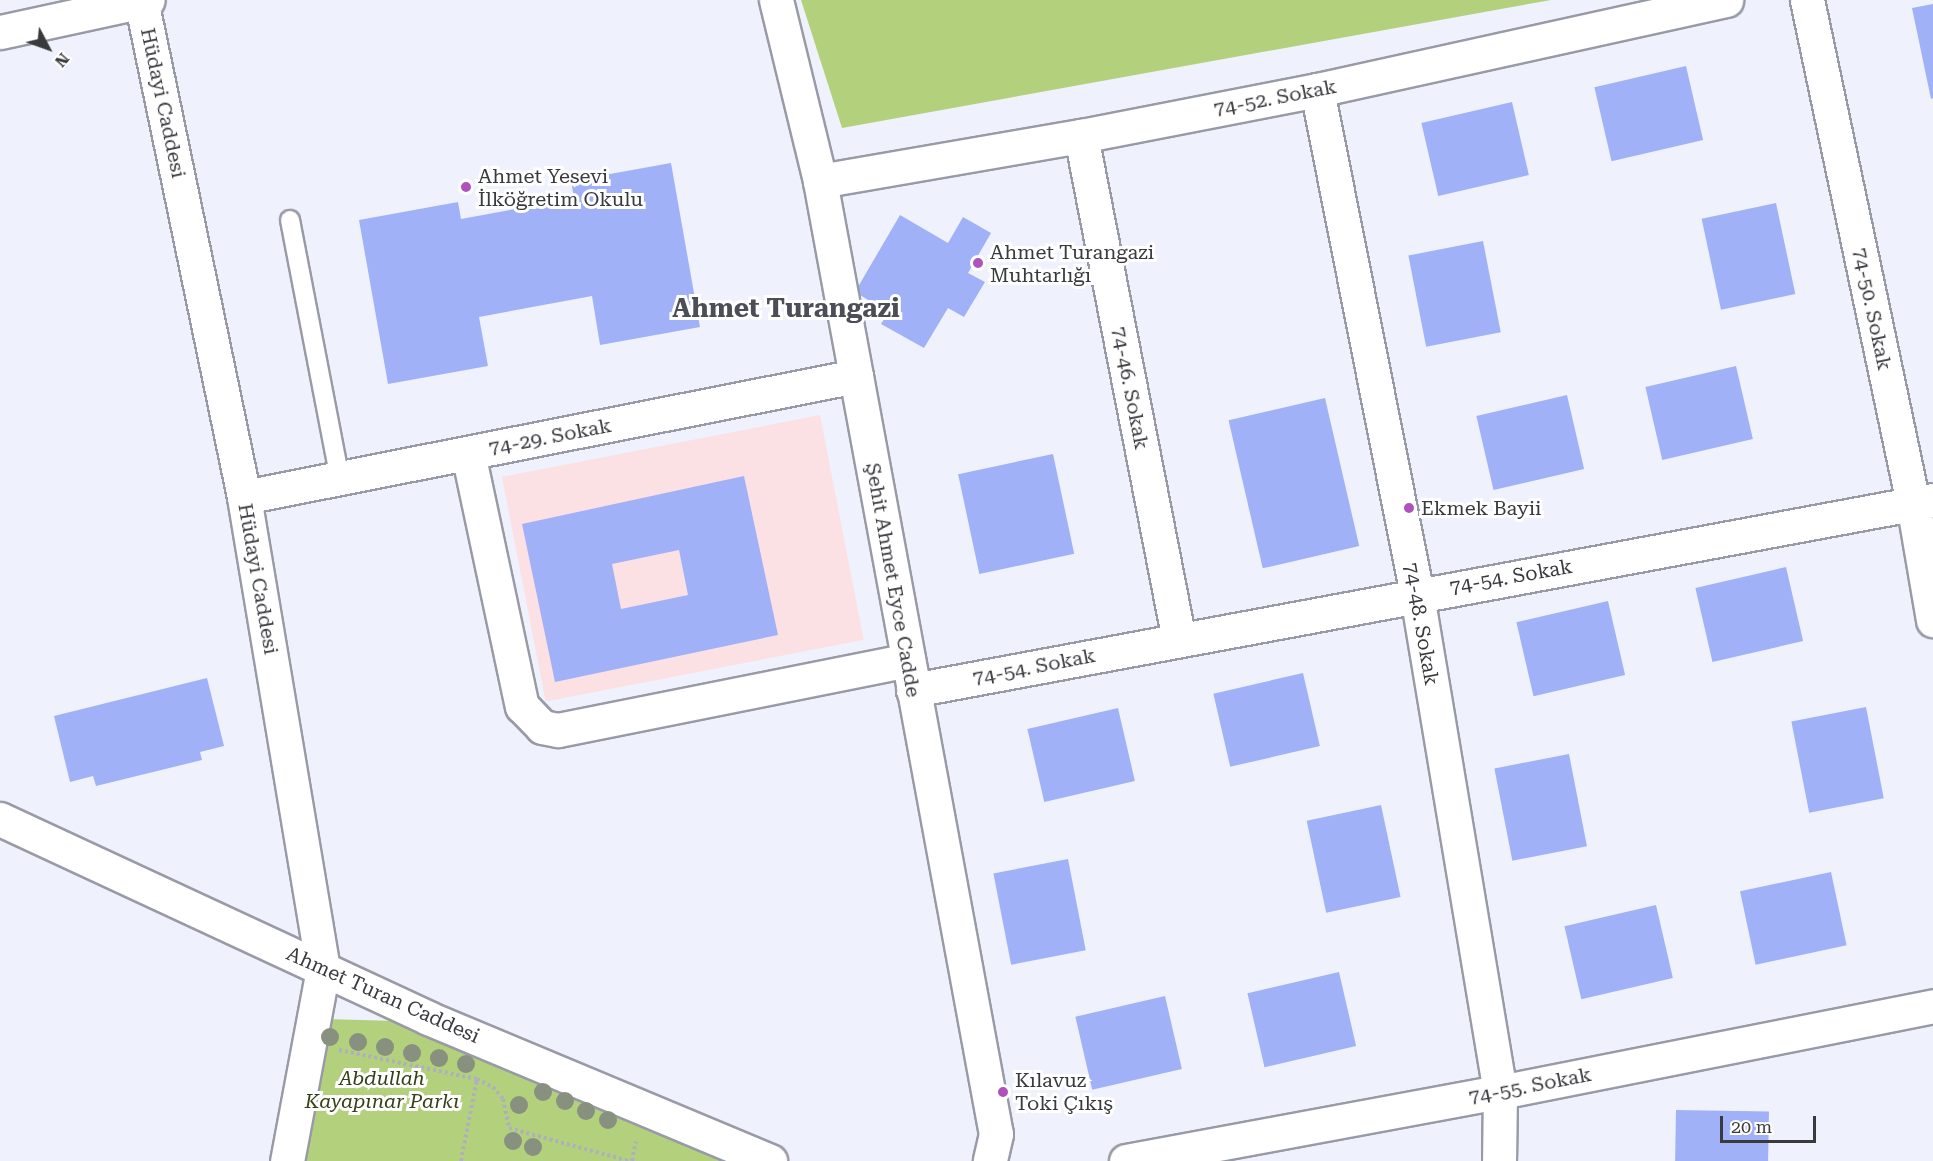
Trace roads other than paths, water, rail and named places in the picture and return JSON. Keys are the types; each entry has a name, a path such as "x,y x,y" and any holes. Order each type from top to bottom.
{"street":[{"path":"0,32 144,0"},
{"name":"Hüdayi Caddesi","path":"144,0 244,497 323,969 287,1161"},
{"name":"Şehit Ahmet Eyce Cadde","path":"776,0 820,181 996,1134 990,1161"},
{"name":"74-52. Sokak","path":"820,181 1081,136 1317,90 1726,0"},
{"name":"74-50. Sokak","path":"1807,0 1923,502 1933,620"},
{"name":"74-48. Sokak","path":"1317,90 1417,594 1500,1092 1499,1161"},
{"name":"74-46. Sokak","path":"1081,136 1179,640"},
{"name":"74-29. Sokak","path":"244,497 855,376"},
{"name":"74-54. Sokak","path":"468,453 522,706 542,727 558,730 910,675 1179,640 1417,594 1923,502"},
{"name":"Ahmet Turan Caddesi","path":"0,819 428,1018 770,1161"},
{"name":"74-55. Sokak","path":"1126,1161 1500,1092 1933,1006"}],"lane":[{"path":"290,220 340,479"}],"place":[{"name":"Ahmet Yesevi İlköğretim Okulu","path":"466,187"},
{"name":"Ahmet Turangazi Muhtarlığı","path":"978,263"},
{"name":"Ekmek Bayii","path":"1409,508"},
{"name":"Kılavuz Toki Çıkış","path":"1003,1092"}],"district":[{"name":"Ahmet Turangazi","path":"786,309"}],"park label":[{"name":"Abdullah Kayapınar Parkı","path":"382,1090"}]}
